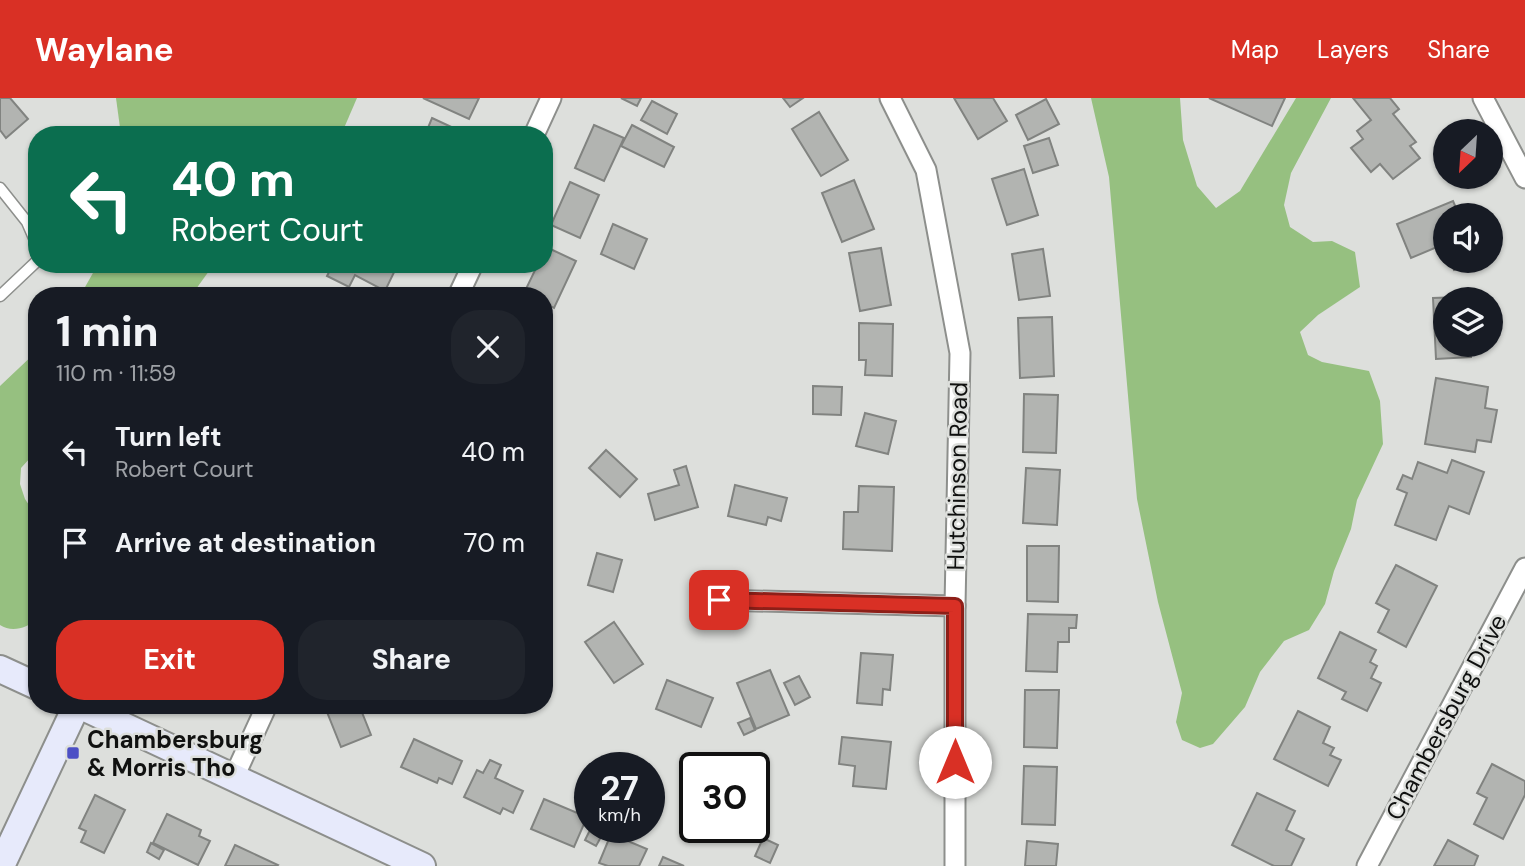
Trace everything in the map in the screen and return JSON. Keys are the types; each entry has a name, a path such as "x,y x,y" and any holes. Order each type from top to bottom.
{"main road":[{"path":"0,668 28,682"},
{"path":"1,866 74,714"},
{"path":"97,714 422,866"}],"street":[{"path":"538,126 551,98"},
{"name":"Hutchinson Road","path":"890,98 926,170 960,353 955,606 955,866"},
{"path":"1483,98 1525,178"},
{"name":"Chambersburg Drive","path":"1367,866 1525,568"},
{"path":"719,600 955,606"},
{"path":"233,777 263,714"}],"lane":[{"path":"0,188 28,224"},
{"path":"0,296 28,270"}],"green space":[{"path":"116,98 357,98 345,126 120,126"},
{"path":"1091,98 1180,98 1183,140 1197,186 1216,208 1240,191 1296,98 1331,98 1291,173 1284,205 1290,227 1313,242 1332,241 1355,252 1360,287 1318,315 1300,332 1308,355 1322,362 1369,371 1380,401 1383,444 1357,500 1351,529 1334,571 1325,604 1309,630 1284,641 1260,672 1245,707 1213,744 1200,748 1182,740 1176,722 1182,693 1158,602 1137,499 1109,177"},
{"path":"93,273 208,273 197,287 85,287"},
{"path":"28,360 28,460 21,468 20,484 28,504 28,625 14,629 0,625 0,386"}],"building":[{"path":"0,98 10,98 28,119 6,138 0,130"},
{"path":"423,98 479,98 469,119"},
{"path":"621,98 641,98 637,106"},
{"path":"783,98 803,98 790,107"},
{"path":"954,98 993,98 1007,121 978,139"},
{"path":"1209,98 1285,98 1272,126"},
{"path":"1353,98 1390,98 1399,109 1393,114 1416,142 1410,146 1420,158 1393,179 1380,164 1371,172 1351,148 1363,139 1357,131 1371,120"},
{"path":"1046,99 1059,124 1028,140 1016,115"},
{"path":"652,101 677,114 667,134 641,120"},
{"path":"819,112 848,160 821,176 792,129"},
{"path":"432,118 449,126 429,126"},
{"path":"594,125 624,138 604,181 575,168"},
{"path":"632,125 674,147 664,167 621,146"},
{"path":"1049,138 1058,165 1033,173 1024,146"},
{"path":"1024,169 1038,215 1007,225 992,179"},
{"path":"854,180 874,229 842,242 822,193"},
{"path":"570,182 599,195 580,238 553,226"},
{"path":"1433,209 1433,249 1411,258 1397,224"},
{"path":"613,224 647,239 634,269 601,254"},
{"path":"881,248 891,305 860,311 849,253"},
{"path":"1043,249 1050,296 1019,300 1012,254"},
{"path":"553,250 576,261 554,308 553,287 527,287 534,273 553,273"},
{"path":"328,273 394,273 387,287 378,287 355,275 349,287 327,276"},
{"path":"1052,317 1054,376 1020,378 1018,318"},
{"path":"859,323 893,324 892,376 865,375 866,360 859,360"},
{"path":"1436,357 1471,357 1436,359"},
{"path":"1436,378 1488,387 1485,408 1497,410 1491,442 1477,440 1475,452 1425,444"},
{"path":"813,386 842,387 841,415 813,414"},
{"path":"1024,394 1058,395 1056,453 1023,452"},
{"path":"865,413 896,421 888,454 856,446"},
{"path":"606,450 637,479 620,497 589,468"},
{"path":"1452,460 1484,472 1469,514 1449,506 1436,540 1395,525 1407,493 1397,489 1403,475 1412,479 1418,462 1447,473"},
{"path":"686,466 698,507 655,520 648,494 679,485 674,470"},
{"path":"1026,468 1060,470 1057,525 1023,523"},
{"path":"735,485 787,498 781,521 768,517 766,525 728,516"},
{"path":"859,486 894,487 892,551 843,549 844,512 858,512"},
{"path":"1027,546 1059,546 1058,602 1027,601"},
{"path":"597,553 622,560 613,592 588,585"},
{"path":"1396,565 1437,586 1406,647 1378,632 1389,610 1376,603"},
{"path":"1028,614 1077,615 1076,628 1069,628 1069,642 1058,642 1057,672 1026,671"},
{"path":"614,622 643,664 614,683 585,642"},
{"path":"1340,632 1376,650 1370,662 1377,666 1371,678 1381,683 1367,711 1342,699 1346,692 1318,678"},
{"path":"861,653 893,655 890,690 883,689 882,705 857,703"},
{"path":"770,670 789,715 756,729 737,683"},
{"path":"799,676 810,697 795,705 784,683"},
{"path":"667,680 713,698 701,727 656,709"},
{"path":"1025,690 1059,690 1057,748 1024,747"},
{"path":"1298,711 1330,727 1323,743 1334,748 1330,755 1341,760 1328,786 1274,759"},
{"path":"328,714 363,714 371,735 341,747"},
{"path":"750,718 755,730 744,735 738,723"},
{"path":"842,737 891,742 886,789 853,786 855,766 839,764"},
{"path":"414,739 462,761 452,784 439,778 437,783 401,767"},
{"path":"490,760 501,765 495,778 523,791 513,813 503,808 500,814 464,797 477,770 483,773"},
{"path":"1492,764 1525,781 1525,795 1503,839 1474,824 1487,798 1477,793"},
{"path":"1024,766 1057,767 1055,825 1022,824"},
{"path":"1257,793 1295,811 1286,830 1304,839 1291,866 1274,866 1232,845"},
{"path":"95,795 125,810 104,853 81,842 86,831 79,828"},
{"path":"544,799 574,812 576,843 574,847 531,829"},
{"path":"167,814 201,830 199,836 210,841 198,865 153,843"},
{"path":"1448,840 1478,856 1474,866 1434,866"},
{"path":"770,841 778,845 770,863 755,856 761,843"},
{"path":"1027,841 1058,844 1056,866 1025,866"},
{"path":"151,843 164,850 159,859 147,852"},
{"path":"607,843 633,843 647,849 639,866 608,866 599,863"},
{"path":"235,845 278,865 225,866"},
{"path":"663,857 684,866 659,866"}],"place":[{"name":"Chambersburg & Morris Tho","path":"73,753"}],"route":[{"path":"719,600 955,606 955,762"}]}
